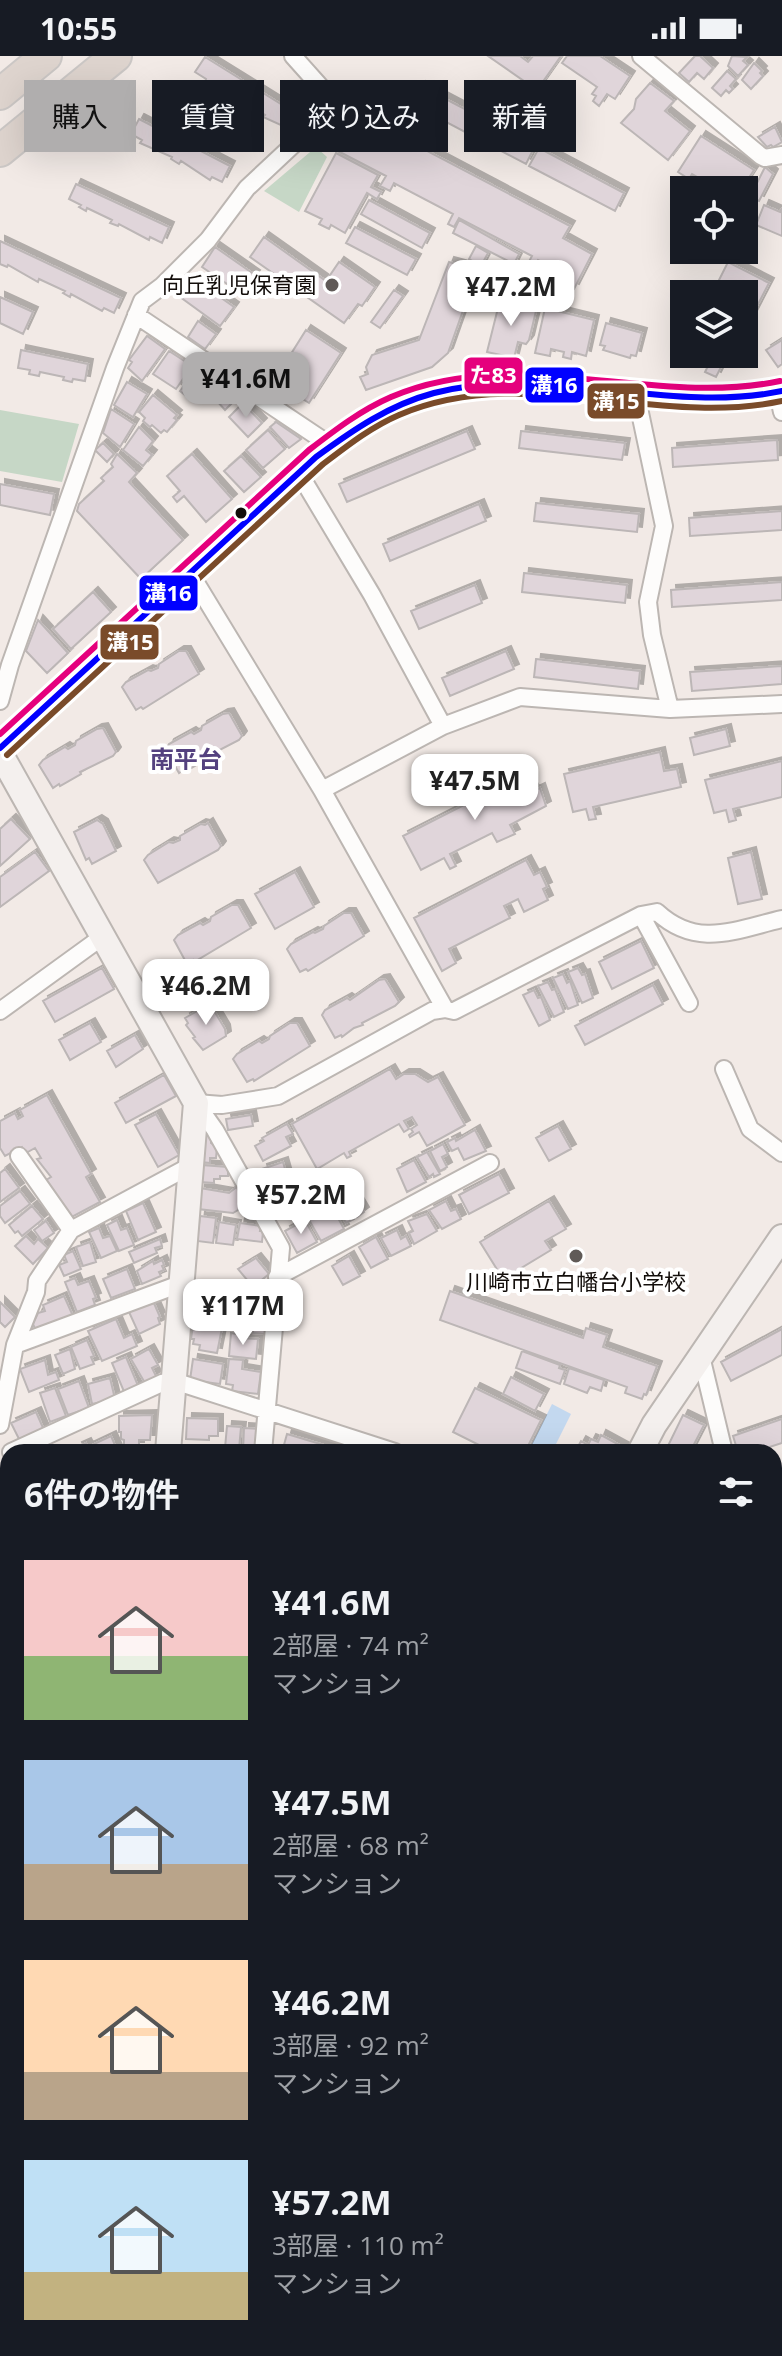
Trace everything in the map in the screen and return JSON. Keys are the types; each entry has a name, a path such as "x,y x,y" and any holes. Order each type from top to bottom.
{"highway":[{"path":"0,94 46,56"},
{"path":"0,151 116,56"}],"street":[{"path":"0,701 83,459 142,301 162,286 208,240 247,188 293,145 328,119 335,103 293,56"},
{"path":"641,56 761,156 782,155"},
{"path":"136,315 330,445"},
{"path":"264,1444 281,1248 102,937 44,829 5,766 0,751 330,445 377,414 409,400 454,387 532,384 721,400 781,399"},
{"path":"640,394 639,408 664,526 648,602 650,624 670,709"},
{"path":"299,473 372,595 443,726"},
{"path":"190,573 322,790 445,1009"},
{"path":"322,790 443,726 520,697 670,709 782,704"},
{"path":"196,1103 222,1105 278,1096 421,1017 445,1009 454,1011 641,915 657,912 670,925 698,935 782,919"},
{"path":"641,915 689,1003"},
{"path":"0,1011 102,937"},
{"path":"724,1069 750,1129 782,1153"},
{"path":"169,1444 196,1103"},
{"path":"19,1156 71,1230"},
{"path":"277,1277 490,1163"},
{"path":"0,1425 15,1345 36,1292 37,1281 71,1230 190,1166"},
{"path":"644,1444 782,1237"},
{"path":"15,1345 180,1284"},
{"path":"701,1356 722,1444"},
{"path":"30,1444 162,1383 174,1381 371,1444"}],"green space":[{"path":"310,152 322,152 327,157 299,212 264,191"},
{"path":"0,410 79,424 62,482 0,471"}],"water":[{"path":"552,1404 571,1414 556,1444 532,1444"}],"building":[{"path":"488,56 520,56 528,62 533,56 561,56 544,80 523,80"},
{"path":"567,56 600,56 630,76 615,99 607,94 599,106 593,101 596,96 592,94 597,87 562,63"},
{"path":"695,56 700,56 713,68 704,79 697,73 689,82 679,73"},
{"path":"732,56 747,57 743,61 748,65 738,76 728,66"},
{"path":"205,57 242,80 206,80 195,72"},
{"path":"754,63 763,76 751,89 742,80"},
{"path":"727,71 736,79 730,86 733,89 729,93 726,90 721,96 712,88"},
{"path":"650,83 674,101 665,111 690,131 668,160 621,123"},
{"path":"264,94 280,104 280,125 264,117"},
{"path":"448,100 464,109 464,131 448,123"},
{"path":"139,119 152,126 152,148 140,143 142,140 136,137"},
{"path":"775,127 782,142 767,147 758,137"},
{"path":"701,136 754,170 750,176 684,176 678,172"},
{"path":"161,152 203,152 230,166 222,182 212,177 210,180"},
{"path":"340,152 429,152 570,226 563,238 592,254 574,289 568,286 566,290 538,275 544,263 538,260 533,271 526,267 532,256 459,218 454,227 448,224 453,214 394,183 390,191 380,186 386,176"},
{"path":"503,152 532,152 526,164"},
{"path":"537,152 547,152 624,193 615,211 529,166"},
{"path":"336,153 378,175 371,187 381,192 377,199 367,193 345,233 331,225 329,229 319,224 322,219 305,211"},
{"path":"765,167 773,174 759,201 758,201 758,181"},
{"path":"76,184 169,227 162,243 150,237 149,240 119,224 110,223 112,220 87,208 86,211 79,207 81,205 69,199"},
{"path":"369,200 430,233 422,248 361,214"},
{"path":"764,205 780,212 782,208 782,236 758,226"},
{"path":"459,220 519,254 514,264 453,233"},
{"path":"355,227 416,259 407,275 346,243"},
{"path":"264,237 326,281 339,262 375,287 362,306 358,304 344,323 250,257"},
{"path":"0,241 121,298 114,313 104,308 102,311 39,279 38,282 8,265 0,264"},
{"path":"476,246 488,253 481,266 469,259"},
{"path":"215,247 255,275 242,294 202,267"},
{"path":"449,262 475,269 474,273 483,275 479,287 472,285 448,353 432,367 366,390 360,377 368,374 366,367 372,355 419,340"},
{"path":"727,264 732,264 769,283 758,304 758,280 719,280"},
{"path":"193,278 234,307 220,326 176,294 185,281 189,284"},
{"path":"394,290 403,296 380,328 371,322"},
{"path":"0,297 33,312 23,334 0,323"},
{"path":"500,300 525,305 524,308 536,311 529,340 526,344 518,342 514,358 487,352"},
{"path":"545,308 594,320 586,356 572,352 571,359 563,357 564,352 551,349 550,356 535,353"},
{"path":"198,321 216,334 205,349 188,337"},
{"path":"606,323 642,333 636,356 631,355 630,358 603,350 605,346 600,345"},
{"path":"306,330 341,353 309,403 274,381"},
{"path":"147,336 165,349 142,381 128,368 132,362 129,360"},
{"path":"782,340 782,364 778,367 766,350"},
{"path":"21,350 88,364 85,381 73,379 72,382 40,372 39,376 29,374 30,370 18,368"},
{"path":"169,351 192,366 176,389 153,374"},
{"path":"707,368 720,368 716,377 705,372"},
{"path":"196,370 211,382 194,402 180,391"},
{"path":"127,382 147,394 133,417 114,405"},
{"path":"227,391 236,399 225,410 217,401"},
{"path":"153,395 177,415 174,418 177,420 167,432 164,430 161,433 152,425 150,427 139,412"},
{"path":"243,403 262,423 248,437 229,417"},
{"path":"111,409 134,424 120,447 103,433"},
{"path":"276,422 301,439 289,448 270,427"},
{"path":"139,427 153,441 146,450 152,455 143,466 123,450"},
{"path":"268,430 285,449 263,468 246,450"},
{"path":"467,431 475,449 347,502 339,484"},
{"path":"521,431 625,443 622,460 519,448"},
{"path":"777,440 778,460 673,467 672,448"},
{"path":"103,443 114,454 107,462 95,450"},
{"path":"117,454 137,473 129,482 183,540 141,579 77,511 79,504 104,481 101,478 113,467 111,464"},
{"path":"192,454 232,499 206,522 184,496 177,502 173,497 180,491 167,476"},
{"path":"241,456 261,477 244,492 224,471"},
{"path":"0,484 54,494 50,515 0,505"},
{"path":"536,503 639,514 637,532 534,521"},
{"path":"479,504 486,521 390,561 383,544"},
{"path":"782,511 782,530 690,536 689,518"},
{"path":"524,573 627,585 625,603 522,592"},
{"path":"782,582 782,600 672,607 671,590"},
{"path":"475,585 482,603 419,629 411,611"},
{"path":"93,592 111,612 71,649 53,629"},
{"path":"38,620 68,653 47,673 26,651"},
{"path":"179,651 186,651 199,674 143,709 136,710 122,687 148,670 158,668 159,664"},
{"path":"506,651 514,669 450,696 442,678"},
{"path":"536,659 640,671 638,689 534,677"},
{"path":"782,666 782,684 692,691 690,672"},
{"path":"229,713 242,736 239,740 179,773 166,750 169,744 191,732 194,734 202,726"},
{"path":"103,728 116,752 113,756 53,788 39,765 43,760"},
{"path":"726,729 730,746 694,755 690,738"},
{"path":"660,752 664,771 677,769 681,787 593,807 596,819 589,820 586,809 573,812 564,774"},
{"path":"782,761 782,797 733,809 736,820 729,822 726,810 714,813 705,780"},
{"path":"525,774 534,791 540,788 546,806 510,825 515,834 497,842 492,833 450,854 456,866 450,869 444,858 421,870 403,836"},
{"path":"11,819 30,839 0,866 0,829"},
{"path":"97,820 103,824 116,851 92,864 89,858 86,860 74,832"},
{"path":"208,823 221,846 218,850 158,883 144,860 148,855 169,842 180,840 180,836 201,824"},
{"path":"35,852 49,871 0,907 0,877"},
{"path":"751,852 762,899 738,904 728,858"},
{"path":"526,860 534,875 540,872 547,887 543,889 548,900 524,912 518,899 504,906 510,918 449,949 456,963 442,971 414,918"},
{"path":"295,872 314,907 275,929 255,894"},
{"path":"232,905 238,905 251,928 187,964 174,940"},
{"path":"344,913 351,913 364,936 308,971 300,972 287,949"},
{"path":"641,941 654,968 612,989 599,962"},
{"path":"102,968 114,989 55,1022 43,1001"},
{"path":"578,968 582,975 585,974 593,998 582,1003 568,972"},
{"path":"563,974 567,983 570,981 578,1005 568,1009 553,978"},
{"path":"385,979 399,1002 342,1037 335,1038 322,1015 325,1010 347,998 350,1000"},
{"path":"548,982 552,990 555,989 564,1012 554,1017 538,986"},
{"path":"653,985 663,1004 585,1045 575,1026"},
{"path":"534,990 538,998 541,997 550,1020 539,1026 523,995"},
{"path":"208,1005 225,1029 226,1036 203,1050 193,1038 185,1018"},
{"path":"90,1023 101,1042 70,1060 59,1040"},
{"path":"290,1023 297,1023 310,1046 254,1081 247,1082 233,1059"},
{"path":"135,1035 143,1049 116,1067 107,1051"},
{"path":"390,1069 396,1079 404,1074 415,1074 428,1082 438,1077 465,1125 427,1146 419,1132 410,1137 411,1129 417,1125 412,1117 404,1121 409,1129 404,1132 399,1124 349,1152 351,1156 347,1158 344,1153 317,1169 292,1124"},
{"path":"164,1075 176,1096 126,1123 115,1103"},
{"path":"47,1095 91,1174 86,1177 100,1202 68,1219 46,1180 51,1177 37,1159 41,1158 35,1148 26,1153 22,1147 5,1156 0,1148 0,1121 15,1113 18,1119 23,1116 20,1110"},
{"path":"156,1114 179,1155 158,1167 135,1125"},
{"path":"251,1115 253,1126 228,1130 226,1119"},
{"path":"287,1124 293,1134 286,1137 291,1146 263,1161 255,1146 264,1141 262,1138"},
{"path":"558,1126 571,1149 549,1161 536,1138"},
{"path":"475,1130 486,1151 464,1160 458,1148 452,1151 447,1142 455,1138 456,1141"},
{"path":"203,1135 211,1136 211,1143 217,1147 216,1158 210,1158 210,1163 201,1162"},
{"path":"443,1144 448,1154 442,1157 447,1167 440,1171 430,1151"},
{"path":"427,1152 440,1174 434,1177 433,1174 429,1177 417,1157"},
{"path":"414,1160 426,1182 407,1192 397,1169"},
{"path":"283,1162 289,1183 268,1189 262,1169"},
{"path":"201,1165 228,1167 228,1176 214,1179 214,1183 200,1182"},
{"path":"5,1169 19,1188 0,1202 0,1173"},
{"path":"499,1174 509,1193 469,1214 459,1195"},
{"path":"313,1178 321,1200 316,1202 317,1206 304,1211 295,1183"},
{"path":"238,1186 248,1204 233,1213 198,1209 200,1188 229,1193"},
{"path":"20,1191 30,1204 5,1223 0,1216 0,1206"},
{"path":"354,1195 364,1212 357,1217 346,1200"},
{"path":"344,1201 354,1219 346,1223 336,1206"},
{"path":"446,1201 451,1211 456,1209 461,1219 442,1229 429,1210"},
{"path":"549,1201 566,1229 545,1241 551,1250 503,1279 480,1242"},
{"path":"143,1203 156,1232 138,1240 126,1211"},
{"path":"331,1205 344,1229 321,1241 308,1218"},
{"path":"32,1206 43,1219 22,1236 18,1231 15,1233 9,1225"},
{"path":"427,1214 437,1231 414,1244 408,1221"},
{"path":"200,1216 216,1218 213,1243 197,1241"},
{"path":"117,1220 121,1230 127,1228 134,1245 119,1251 107,1225"},
{"path":"305,1220 317,1242 297,1253 285,1231"},
{"path":"46,1221 54,1233 42,1241 34,1230"},
{"path":"219,1222 236,1225 233,1245 216,1243"},
{"path":"240,1223 261,1226 262,1242 237,1239"},
{"path":"99,1228 103,1238 110,1236 117,1251 101,1258 89,1232"},
{"path":"397,1230 401,1239 406,1236 411,1246 391,1256 381,1238"},
{"path":"26,1236 34,1244 38,1239 48,1248 33,1264 15,1246"},
{"path":"376,1237 388,1259 371,1268 359,1247"},
{"path":"160,1239 162,1246 155,1248 157,1253 134,1263 129,1252"},
{"path":"90,1242 96,1262 83,1266 76,1247"},
{"path":"73,1251 81,1269 64,1276 59,1265 67,1262 64,1255"},
{"path":"349,1256 360,1276 343,1285 332,1266"},
{"path":"256,1258 269,1274 253,1287 238,1269"},
{"path":"162,1260 164,1270 159,1272 161,1276 142,1284 137,1271 153,1261 154,1264"},
{"path":"127,1269 135,1289 111,1298 103,1279"},
{"path":"75,1278 78,1285 89,1281 96,1298 93,1299 95,1305 77,1312 65,1282"},
{"path":"450,1291 583,1338 586,1328 607,1335 603,1347 657,1366 646,1395 642,1399 625,1393 627,1387 440,1320"},
{"path":"64,1296 73,1316 36,1331 33,1324 38,1313 45,1311 43,1305"},
{"path":"200,1297 224,1300 221,1319 189,1314 191,1301 199,1302"},
{"path":"153,1301 160,1324 139,1334 129,1312"},
{"path":"0,1302 15,1317 5,1327 0,1322"},
{"path":"116,1319 124,1338 132,1334 137,1346 102,1361 88,1331"},
{"path":"254,1321 267,1322 267,1334 253,1333"},
{"path":"193,1325 222,1328 217,1353 199,1350 200,1345 193,1344"},
{"path":"782,1329 782,1355 731,1381 721,1362"},
{"path":"231,1333 242,1335 242,1338 258,1339 256,1359 229,1356"},
{"path":"87,1340 94,1364 80,1369 71,1347"},
{"path":"70,1349 75,1369 63,1374 55,1355"},
{"path":"149,1349 158,1365 152,1368 156,1376 145,1383 131,1359"},
{"path":"522,1351 560,1365 559,1368 565,1370 560,1384 516,1368"},
{"path":"126,1357 139,1388 125,1394 112,1363"},
{"path":"193,1359 223,1364 220,1384 190,1380"},
{"path":"229,1359 243,1360 242,1369 261,1372 258,1394 232,1391 233,1385 226,1384"},
{"path":"45,1360 48,1375 56,1372 59,1380 29,1392 20,1369"},
{"path":"569,1368 604,1380 601,1391 590,1387 587,1393 564,1384"},
{"path":"511,1377 544,1394 535,1411 503,1394"},
{"path":"110,1378 115,1399 92,1404 88,1384"},
{"path":"79,1381 89,1408 68,1415 58,1389"},
{"path":"55,1388 66,1416 50,1422 40,1393"},
{"path":"475,1388 541,1420 529,1444 477,1444 453,1432"},
{"path":"36,1412 44,1430 20,1441 11,1423"},
{"path":"152,1415 150,1440 124,1444 119,1432 119,1416"},
{"path":"683,1415 704,1425 694,1444 669,1444"},
{"path":"187,1418 218,1419 218,1436 209,1436 209,1440 186,1439"},
{"path":"782,1419 782,1443 736,1444 733,1436"},
{"path":"227,1426 241,1427 239,1444 225,1444"},
{"path":"244,1428 260,1429 259,1444 243,1444"},
{"path":"287,1434 320,1444 284,1444"},
{"path":"601,1435 618,1444 588,1444 591,1439 598,1442"},
{"path":"111,1436 114,1444 94,1444"}],"transit line":[{"name":"た83","path":"0,734 309,450 359,414 391,397 439,382 487,376 536,375 683,387 732,387 780,381"},
{"name":"溝16","path":"0,748 316,457 358,428 402,404 434,393 477,385 520,383 695,397 739,397 782,391"},
{"name":"溝15","path":"7,755 322,465 369,431 399,415 446,400 493,394 541,394 686,407 734,407 782,401"}],"place":[{"name":"向丘乳児保育園","path":"332,285"},
{"name":"川崎市立白幡台小学校","path":"576,1256"}],"district":[{"name":"南平台","path":"186,760"}]}
